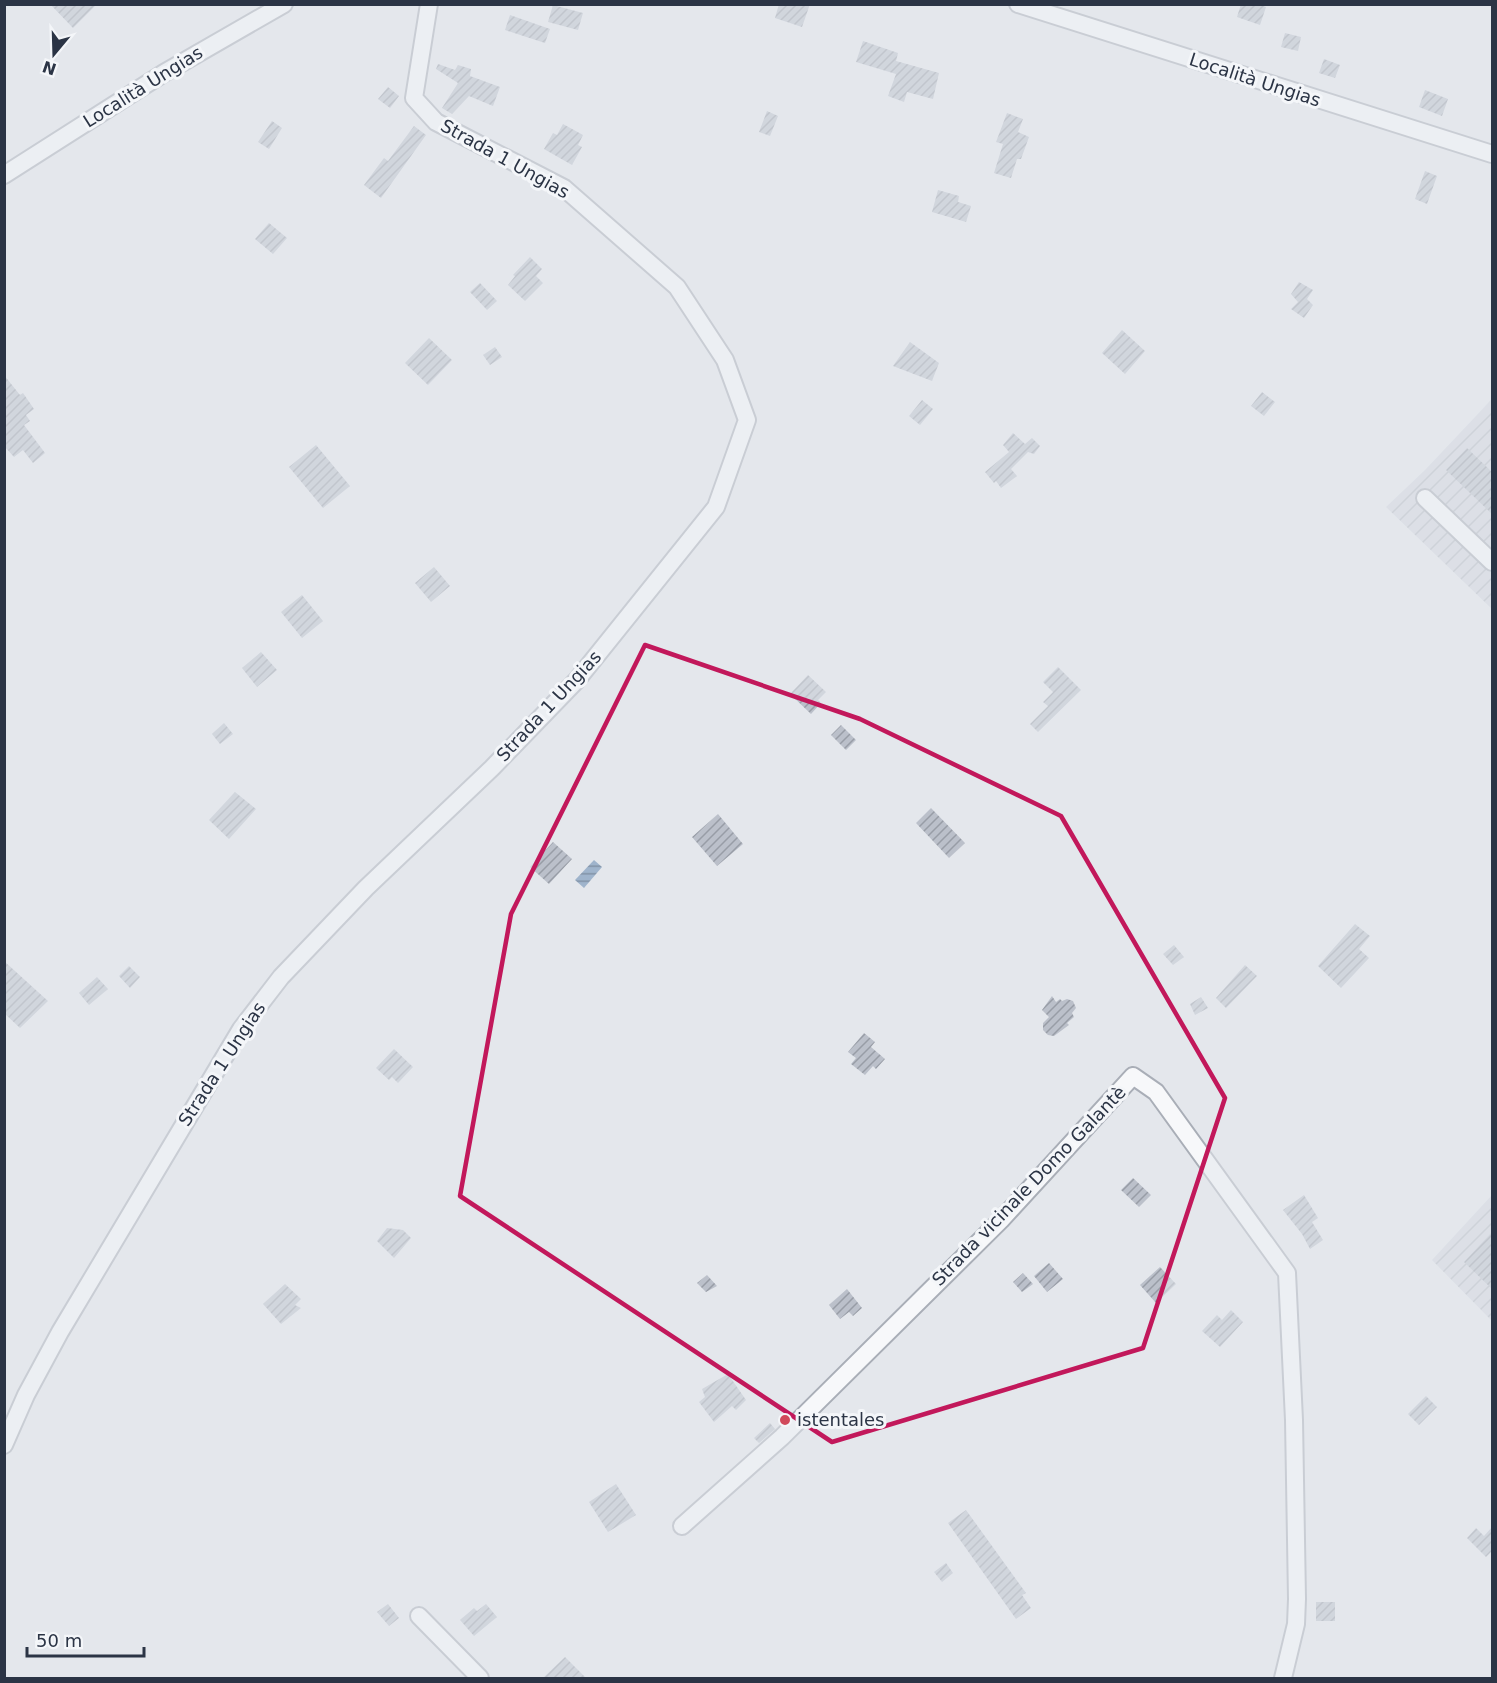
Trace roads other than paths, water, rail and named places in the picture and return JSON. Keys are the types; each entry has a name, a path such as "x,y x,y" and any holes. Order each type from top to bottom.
{"street":[{"name":"Località Ungias","path":"4,175 164,73 284,4"},
{"name":"Strada 1 Ungias","path":"4,1445 26,1395 60,1332 241,1029 281,977 366,888 492,768 577,681 716,507 747,420 725,360 677,287 564,189 436,122 414,98 429,4"},
{"name":"Località Ungias","path":"1018,4 1492,154"},
{"path":"1425,498 1492,562"},
{"name":"Strada vicinale Domo Galantè","path":"682,1526 782,1437 993,1228 1133,1076 1156,1092 1287,1273 1294,1420 1298,1599 1296,1623 1283,1678"},
{"path":"420,1616 480,1678"}],"water":[{"path":"594,860 602,867 584,888 575,880"}],"place":[{"name":"istentales","path":"785,1420"}]}
